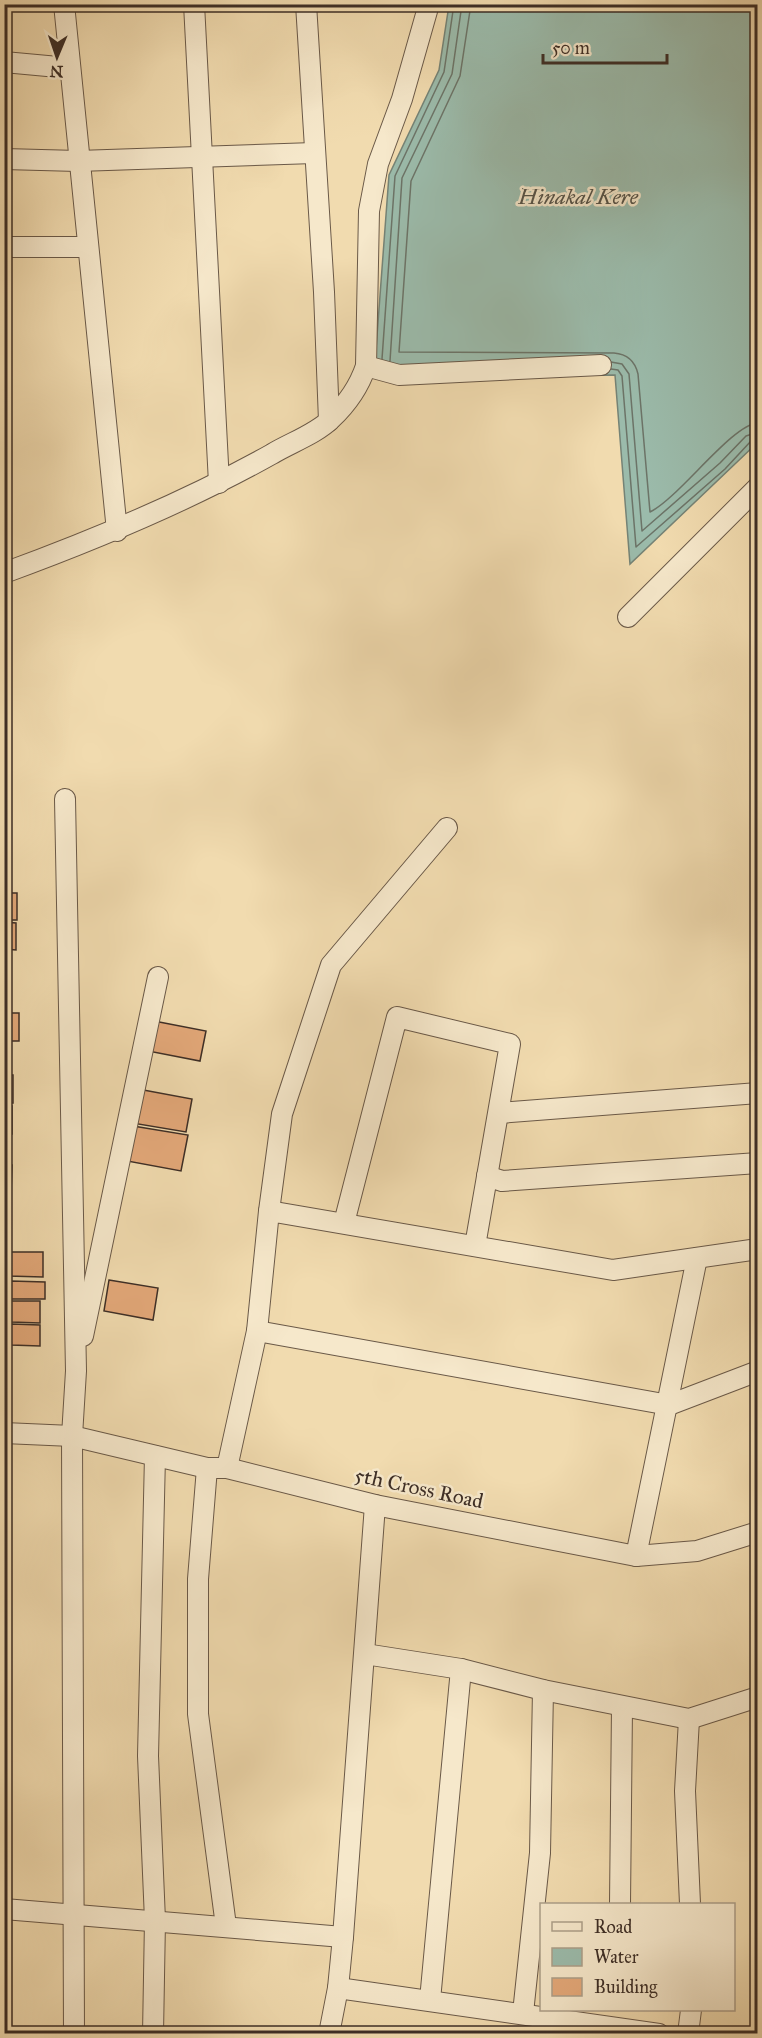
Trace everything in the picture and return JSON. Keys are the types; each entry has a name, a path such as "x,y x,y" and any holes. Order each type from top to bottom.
{"street":[{"path":"64,4 117,531"},
{"path":"194,4 219,483"},
{"path":"306,4 324,292 329,421"},
{"path":"4,573 117,531 219,483 329,421 356,389 366,366 369,211 378,164 402,99 429,4"},
{"path":"4,62 69,68"},
{"path":"4,159 78,161 314,153"},
{"path":"4,247 87,247"},
{"path":"366,366 399,375 601,365"},
{"path":"628,616 758,487"},
{"path":"65,800 76,1371 72,1436 74,2034"},
{"path":"228,1468 257,1331 269,1211 282,1114 331,964 447,828"},
{"path":"76,1371 158,977"},
{"path":"344,1223 397,1017 510,1044 500,1113 475,1246"},
{"path":"500,1113 758,1093"},
{"path":"487,1176 502,1181 758,1163"},
{"path":"269,1211 613,1270 758,1249"},
{"path":"636,1557 669,1405 697,1258"},
{"path":"257,1331 669,1405 758,1371"},
{"name":"5th Cross Road","path":"4,1432 72,1436 207,1468 228,1468 375,1505 636,1557 697,1551 758,1532"},
{"path":"153,2034 155,1920 148,1756 155,1456"},
{"path":"207,1468 198,1579 198,1714 226,1926"},
{"path":"329,2034 338,1988 343,1937 375,1505"},
{"path":"365,1654 461,1669 543,1690 689,1719 758,1697"},
{"path":"430,2000 461,1669"},
{"path":"523,2013 540,1852 543,1690"},
{"path":"620,1903 622,1707"},
{"path":"689,1719 685,1791 690,1903"},
{"path":"4,1909 343,1937"},
{"path":"338,1988 523,2013 623,2019 659,2034"},
{"path":"688,2034 691,2011"}],"water":[{"name":"Hinakal Kere","path":"449,5 757,5 757,443 630,564 615,375 374,376 389,175 439,70"}],"building":[{"path":"4,893 17,893 17,920 4,920"},
{"path":"4,922 16,923 16,950 4,949"},
{"path":"4,1013 19,1013 19,1041 4,1041"},
{"path":"154,1021 206,1031 200,1061 148,1051"},
{"path":"4,1075 13,1075 13,1103 4,1103"},
{"path":"138,1089 192,1099 186,1132 132,1123"},
{"path":"4,1106 12,1106 12,1134 4,1134"},
{"path":"133,1126 188,1135 181,1171 127,1161"},
{"path":"4,1165 12,1165 11,1192 4,1192"},
{"path":"4,1194 11,1194 11,1223 4,1222"},
{"path":"8,1252 43,1252 43,1277 8,1276"},
{"path":"109,1280 158,1288 153,1320 104,1311"},
{"path":"11,1281 45,1282 45,1299 11,1299"},
{"path":"11,1301 40,1301 40,1323 11,1322"},
{"path":"4,1317 9,1317 8,1344 4,1344"},
{"path":"11,1324 40,1325 40,1346 11,1345"},
{"path":"4,1347 8,1347 8,1375 4,1375"}]}
